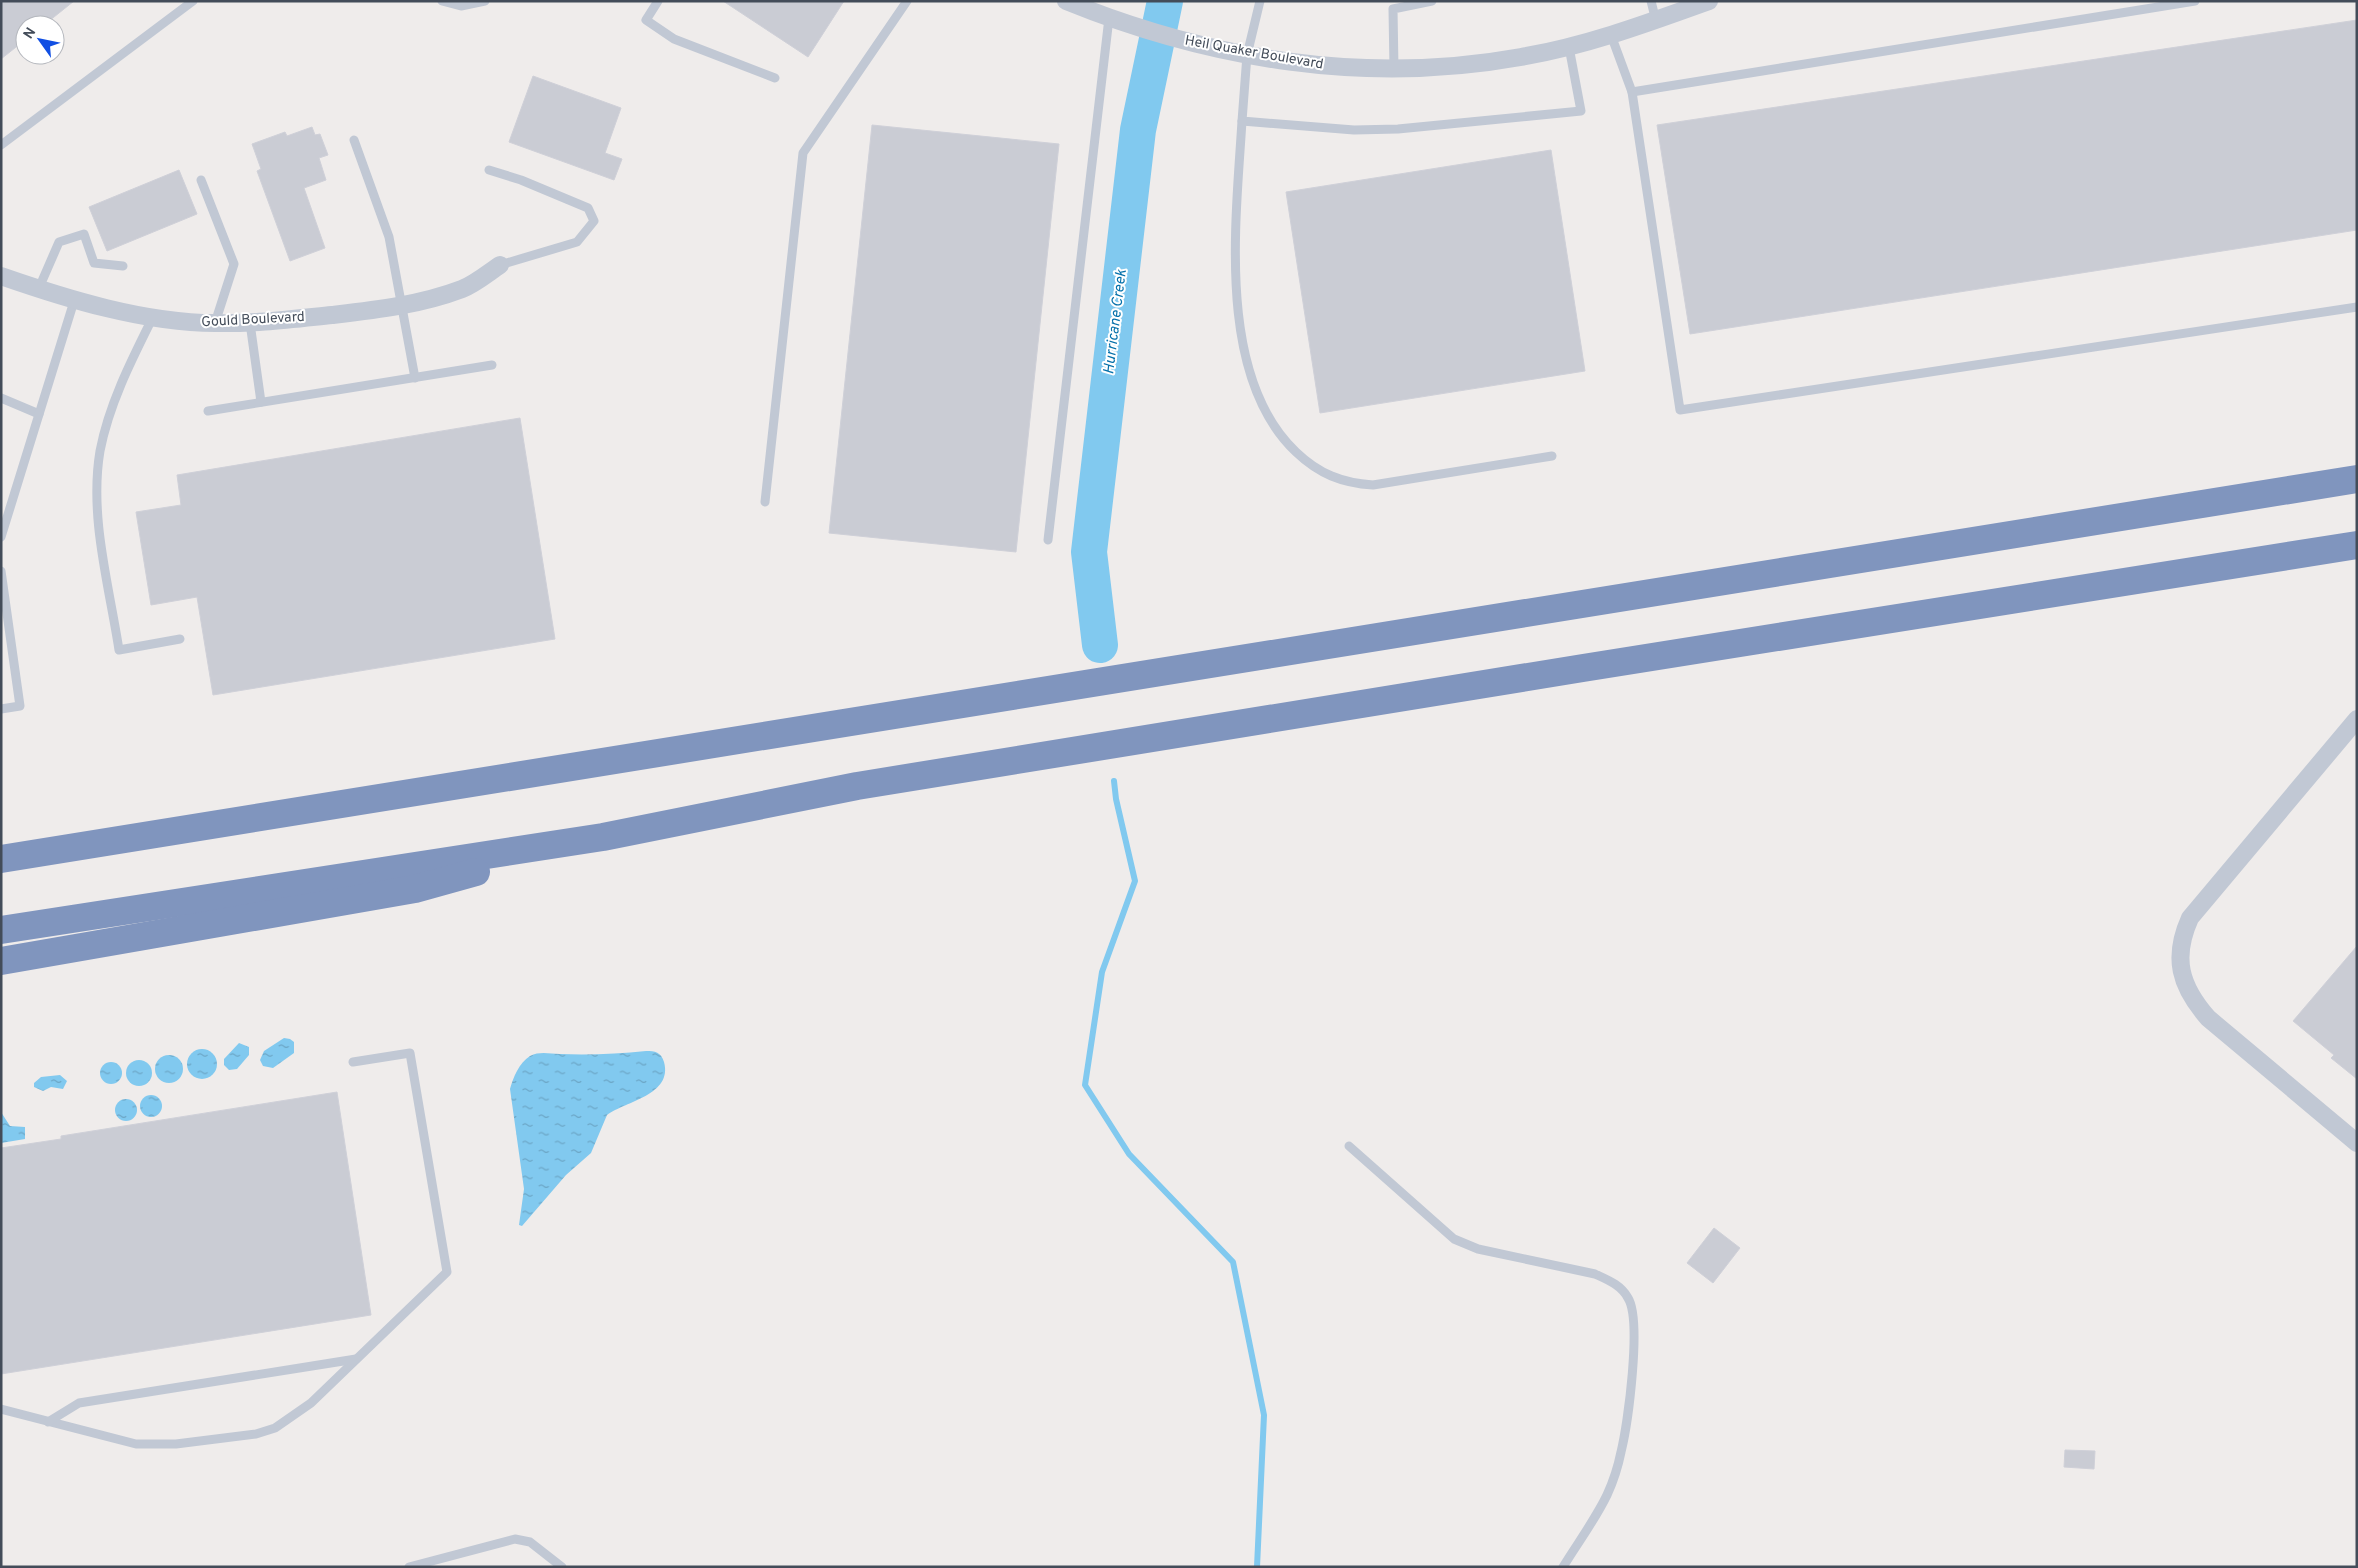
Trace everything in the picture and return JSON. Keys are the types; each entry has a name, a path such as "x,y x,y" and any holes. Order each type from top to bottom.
{"highway":[{"path":"1,858 2357,479"},
{"path":"1,930 603,837 867,784 1583,668 2357,546"},
{"path":"1,961 415,889 603,837"}],"street":[{"name":"Heil Quaker Boulevard","path":"1066,1 1142,30 1247,55 1300,64 1394,70 1466,66 1522,57 1611,35 1656,21 1709,1"},
{"name":"Gould Boulevard","path":"1,276 75,298 153,317 215,324 403,306 463,289 500,265"},
{"path":"2357,720 2190,918 2180,948 2180,967 2190,994 2208,1018 2357,1143"}],"lane":[{"path":"1,145 193,1"},
{"path":"442,1 462,6 485,1"},
{"path":"658,1 646,20 674,39 775,78"},
{"path":"765,502 803,153 907,1"},
{"path":"1260,1 1247,55 1242,120 1237,252 1240,327 1249,371 1257,394 1276,430 1305,461 1334,479 1346,483 1373,486 1552,456"},
{"path":"1394,70 1393,9 1432,1"},
{"path":"1651,1 1656,21"},
{"path":"1632,92 2195,1"},
{"path":"1048,540 1109,18"},
{"path":"1611,35 1632,92 1680,410 2357,307"},
{"path":"1242,120 1354,130 1398,130 1581,112 1569,46"},
{"path":"354,140 389,237 415,378"},
{"path":"489,170 521,180 588,208 594,221 577,242 500,265"},
{"path":"200,180 234,264 215,324"},
{"path":"39,288 59,242 84,234 94,263 123,266"},
{"path":"1,537 75,298"},
{"path":"153,317 133,358 105,428 98,466 97,514 119,650 180,639"},
{"path":"250,322 261,402"},
{"path":"208,411 492,365"},
{"path":"1,398 39,414"},
{"path":"1,571 20,706 1,709"},
{"path":"1,1410 116,1440 155,1445 256,1434 274,1428 311,1403 447,1272 410,1053 353,1062"},
{"path":"1349,1146 1454,1239 1478,1249 1595,1274 1611,1281 1623,1290 1630,1299 1633,1311 1634,1337 1622,1450 1604,1500 1563,1567"},
{"path":"48,1422 79,1403 357,1359"},
{"path":"410,1567 515,1539 530,1542 562,1567"}],"water":[{"path":"284,1038 294,1042 294,1053 273,1068 263,1066 260,1060 264,1051"},
{"path":"239,1043 249,1047 249,1055 237,1069 229,1070 224,1065 224,1059"},
{"path":"202,1049 213,1053 217,1064 213,1075 202,1079 191,1075 187,1064 191,1053"},
{"path":"646,1051 657,1053 663,1059 665,1073 662,1082 646,1096 607,1115 591,1153 566,1175 522,1226 519,1225 524,1189 510,1089 520,1067 530,1056 545,1053 593,1054"},
{"path":"169,1055 179,1059 183,1069 179,1079 169,1083 159,1079 155,1069 159,1059"},
{"path":"139,1060 148,1064 152,1073 148,1082 139,1086 130,1082 126,1073 130,1064"},
{"path":"111,1062 119,1065 122,1073 119,1081 111,1084 103,1081 100,1073 103,1065"},
{"path":"60,1075 67,1081 63,1089 51,1087 43,1091 34,1087 34,1083 41,1077"},
{"path":"151,1095 159,1098 162,1106 159,1114 151,1117 143,1114 140,1106 143,1098"},
{"path":"126,1099 134,1102 137,1110 134,1118 126,1121 118,1118 115,1110 118,1102"},
{"path":"1,1112 10,1126 25,1127 25,1139 1,1143"}],"building":[{"path":"1,1 74,1 56,15 15,15 15,48 1,59"},
{"path":"723,1 844,1 808,57"},
{"path":"2357,20 2357,230 1690,334 1657,125"},
{"path":"533,76 621,108 605,153 622,159 614,180 509,142"},
{"path":"872,125 1059,144 1016,552 829,533"},
{"path":"312,127 315,135 320,134 328,155 319,158 326,180 304,188 325,248 290,261 257,171 261,169 252,144 285,132 287,136"},
{"path":"1551,150 1585,371 1320,413 1286,192"},
{"path":"179,170 197,214 107,251 89,207"},
{"path":"520,418 555,639 213,695 197,597 151,605 136,512 181,505 177,475"},
{"path":"2357,946 2357,1079 2331,1058 2334,1055 2293,1021"},
{"path":"337,1092 371,1315 1,1374 1,1148 61,1139 61,1136"},
{"path":"1714,1228 1740,1248 1713,1283 1687,1263"},
{"path":"2065,1450 2095,1451 2094,1469 2064,1467"}],"waterway":[{"name":"Hurricane Creek","path":"1100,645 1089,552 1138,130 1165,1"},
{"path":"1114,781 1116,799 1135,881 1102,972 1085,1085 1129,1154 1233,1262 1264,1415 1257,1567"}]}
